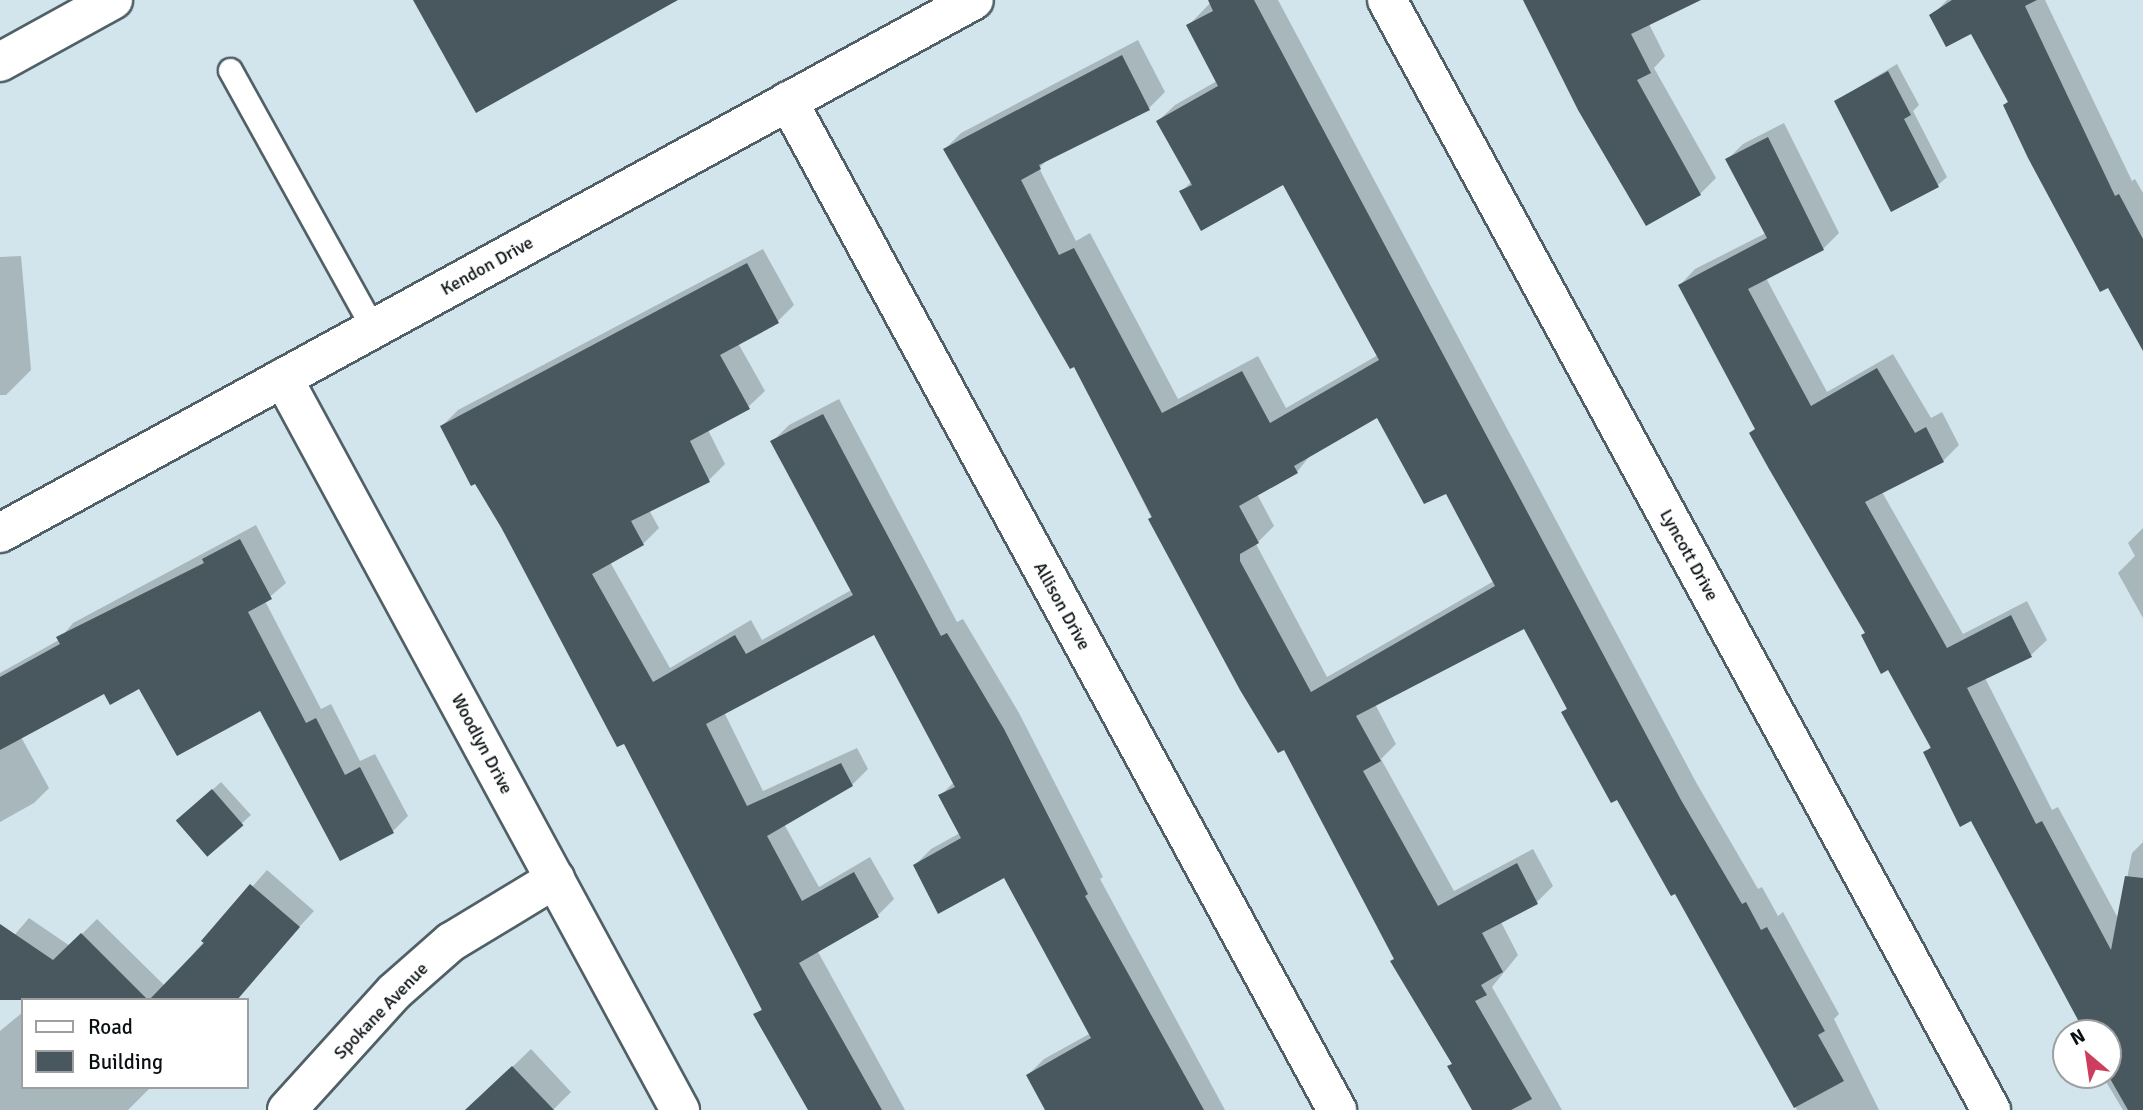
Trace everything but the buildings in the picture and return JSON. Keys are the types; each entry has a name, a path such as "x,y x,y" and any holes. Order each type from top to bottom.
{"street":[{"path":"0,62 113,0"},
{"name":"Kendon Drive","path":"0,533 974,0"},
{"name":"Lyncott Drive","path":"1387,0 1991,1110"},
{"name":"Allison Drive","path":"788,102 1337,1110"},
{"name":"Woodlyn Drive","path":"283,378 680,1110"},
{"name":"Spokane Avenue","path":"287,1110 394,992 451,942 555,879"}],"lane":[{"path":"230,70 373,328"}]}
